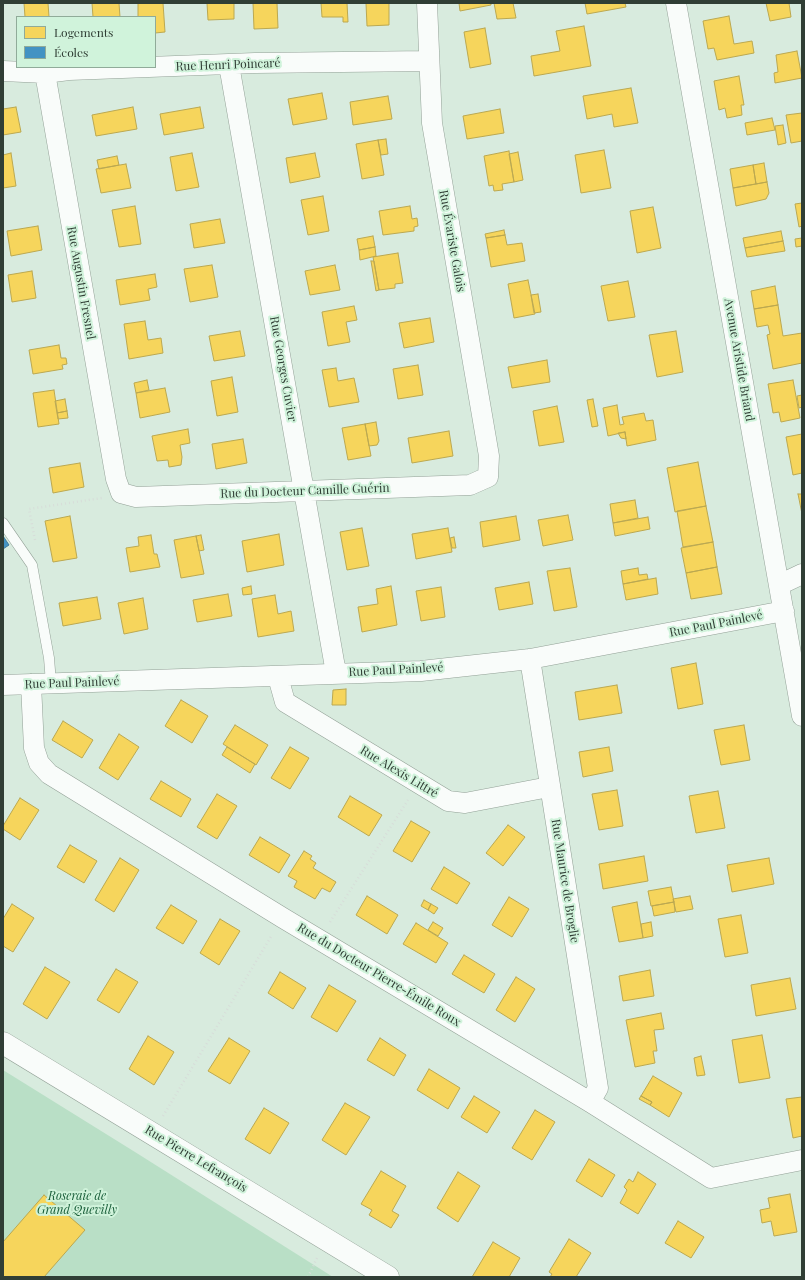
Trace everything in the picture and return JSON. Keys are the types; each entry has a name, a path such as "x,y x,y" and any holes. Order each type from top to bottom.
{"street":[{"name":"Rue Évariste Galois","path":"427,3 432,123 489,456 488,477"},
{"name":"Avenue Aristide Briand","path":"676,3 802,716"},
{"name":"Rue Henri Poincaré","path":"156,67 429,61"},
{"name":"Rue Georges Cuvier","path":"230,65 336,673"},
{"name":"Rue Henri Poincaré","path":"3,71 45,73 69,70 133,68"},
{"name":"Rue Augustin Fresnel","path":"45,73 116,479 121,493"},
{"name":"Rue du Docteur Camille Guérin","path":"121,493 136,498 304,490 470,485 488,477"},
{"path":"779,585 802,574"},
{"name":"Rue Paul Painlevé","path":"3,685 278,677 336,673 421,671 530,659 784,611"},
{"name":"Rue Maurice de Broglie","path":"530,659 598,1088 590,1102"},
{"name":"Rue Alexis Littré","path":"278,677 285,702 448,801 465,803 550,787"},
{"name":"Rue du Docteur Pierre-Émile Roux","path":"41,683 34,748 38,763 49,774 283,918 590,1102 711,1178 802,1160"},
{"name":"Rue Pierre Lefrançois","path":"3,1043 388,1277"}],"lane":[{"path":"3,523 32,565 50,658 41,683"}],"path":[{"path":"28,560 37,553 29,510 109,497 121,493"},
{"path":"319,939 418,784"},
{"path":"153,1133 283,918"}],"green space":[{"name":"Roseraie de Grand Quevilly","path":"3,1070 135,1152 333,1277 3,1277"}],"building: Logements":[{"path":"24,3 48,3 49,16 25,16"},
{"path":"92,3 119,3 120,16 93,16"},
{"path":"138,3 163,3 165,32 156,33 156,16 138,16"},
{"path":"207,3 234,3 234,19 208,20"},
{"path":"253,3 277,3 278,28 254,29"},
{"path":"321,3 347,3 348,22 343,22 343,17 322,17"},
{"path":"366,3 389,3 389,25 367,26"},
{"path":"459,3 491,3 491,5 460,11"},
{"path":"494,3 513,3 516,18 497,19"},
{"path":"585,3 625,3 626,7 587,14"},
{"path":"766,3 789,3 791,17 770,21"},
{"path":"729,16 734,44 752,41 754,53 717,60 714,48 708,49 703,21"},
{"path":"584,26 591,66 534,76 531,56 560,51 556,31"},
{"path":"485,28 491,64 470,68 464,32"},
{"path":"797,51 802,78 775,83 774,73 778,72 776,55"},
{"path":"739,76 744,105 741,105 742,115 727,118 725,108 719,110 714,81"},
{"path":"631,88 638,123 614,127 612,114 587,119 583,96"},
{"path":"322,93 327,119 293,125 288,99"},
{"path":"388,96 392,119 353,125 350,102"},
{"path":"16,107 21,132 3,135 3,109"},
{"path":"133,107 137,129 96,136 92,115"},
{"path":"200,107 204,128 164,135 160,114"},
{"path":"500,109 504,133 467,139 463,116"},
{"path":"802,113 802,141 791,143 786,115"},
{"path":"772,118 775,130 747,135 745,123"},
{"path":"783,125 786,143 778,145 775,126"},
{"path":"386,139 388,154 381,155 378,140"},
{"path":"378,140 384,175 362,179 356,144"},
{"path":"604,150 611,188 581,193 575,155"},
{"path":"509,151 514,182 502,184 503,190 494,191 493,185 489,186 484,156"},
{"path":"518,152 523,180 514,182 509,154"},
{"path":"11,153 16,186 3,188 3,155"},
{"path":"192,153 199,187 176,191 170,157"},
{"path":"315,153 320,177 290,183 286,158"},
{"path":"117,156 119,165 99,169 97,160"},
{"path":"764,163 767,182 756,184 753,165"},
{"path":"126,164 131,188 101,193 96,169"},
{"path":"753,165 756,184 733,188 730,169"},
{"path":"767,182 769,193 766,199 736,206 733,188"},
{"path":"323,196 329,231 308,235 301,200"},
{"path":"802,203 802,226 799,227 795,204"},
{"path":"135,206 141,244 119,247 112,210"},
{"path":"410,206 412,219 417,218 418,226 414,227 414,231 383,235 379,211"},
{"path":"653,207 661,248 637,253 630,211"},
{"path":"220,219 225,243 194,248 190,224"},
{"path":"38,226 42,250 11,256 7,231"},
{"path":"504,230 505,235 486,238 485,234"},
{"path":"781,231 783,241 745,248 743,238"},
{"path":"505,235 507,245 522,243 525,261 491,267 486,238"},
{"path":"373,236 375,247 359,250 357,239"},
{"path":"802,238 802,246 796,247 795,239"},
{"path":"783,241 785,251 747,257 745,248"},
{"path":"375,247 376,256 360,260 359,250"},
{"path":"398,253 403,283 395,284 395,288 379,290 373,257"},
{"path":"371,261 374,261 379,290 376,291"},
{"path":"212,265 218,297 190,302 184,269"},
{"path":"335,265 340,290 310,295 305,271"},
{"path":"32,271 36,298 12,302 8,275"},
{"path":"155,274 157,287 148,289 150,300 120,305 116,280"},
{"path":"528,280 535,314 514,318 508,284"},
{"path":"628,281 635,317 608,321 601,286"},
{"path":"775,286 778,305 754,309 751,291"},
{"path":"538,294 541,312 534,313 531,295"},
{"path":"778,305 783,336 802,333 802,363 773,369 767,335 770,334 768,325 757,327 754,309"},
{"path":"354,306 357,320 346,322 350,342 328,346 322,312"},
{"path":"430,318 434,342 404,348 399,323"},
{"path":"145,321 148,340 161,338 163,353 129,359 124,324"},
{"path":"240,331 245,356 214,361 209,336"},
{"path":"676,331 683,372 657,377 649,335"},
{"path":"59,345 61,358 66,358 67,364 62,365 63,369 33,374 29,350"},
{"path":"547,360 550,382 512,388 508,367"},
{"path":"418,365 423,395 398,399 393,369"},
{"path":"336,368 338,381 354,378 359,402 329,407 322,370"},
{"path":"232,377 238,412 217,416 211,381"},
{"path":"147,380 149,390 136,393 134,383"},
{"path":"793,380 800,418 781,422 779,412 773,413 768,384"},
{"path":"165,388 170,412 140,418 136,393"},
{"path":"54,390 59,424 38,427 33,393"},
{"path":"802,395 802,407 799,408 797,396"},
{"path":"65,399 67,411 57,413 55,401"},
{"path":"593,399 598,426 592,427 587,400"},
{"path":"617,405 620,425 624,424 622,417 644,413 646,421 653,420 656,440 627,446 625,432 608,436 603,408"},
{"path":"557,406 564,442 539,446 533,411"},
{"path":"67,411 68,418 58,419 57,413"},
{"path":"376,422 379,441 377,445 369,446 365,424"},
{"path":"365,424 371,456 348,460 342,428"},
{"path":"188,429 190,443 180,445 182,457 181,465 169,467 168,460 157,461 152,436"},
{"path":"449,431 453,456 412,463 408,438"},
{"path":"625,432 626,439 621,438 618,433"},
{"path":"802,434 802,473 793,475 786,437"},
{"path":"243,439 247,463 216,469 212,444"},
{"path":"698,462 706,506 675,512 667,468"},
{"path":"80,463 84,487 53,493 49,468"},
{"path":"798,494 802,494 802,514"},
{"path":"635,500 638,518 613,523 610,504"},
{"path":"706,506 713,542 683,547 677,511"},
{"path":"568,515 573,540 543,546 538,520"},
{"path":"70,516 77,558 53,562 45,521"},
{"path":"516,516 520,540 483,547 480,522"},
{"path":"648,517 650,529 615,536 613,523"},
{"path":"362,528 369,566 347,570 340,532"},
{"path":"448,528 452,552 416,559 412,534"},
{"path":"279,534 284,565 247,572 242,541"},
{"path":"151,535 154,554 157,554 160,567 130,572 126,548 139,546 138,537"},
{"path":"201,535 204,550 199,551 196,536"},
{"path":"196,536 204,574 181,578 174,540"},
{"path":"454,537 456,548 452,548 450,538"},
{"path":"713,542 717,567 686,573 681,548"},
{"path":"717,567 722,594 691,599 686,573"},
{"path":"570,568 577,607 554,611 547,571"},
{"path":"638,568 639,575 647,574 648,579 623,584 621,571"},
{"path":"656,578 658,594 626,600 623,584"},
{"path":"529,582 533,604 499,610 495,588"},
{"path":"251,586 252,594 243,595 242,588"},
{"path":"391,586 397,625 362,632 358,607 378,604 376,589"},
{"path":"441,587 445,617 421,621 416,591"},
{"path":"228,594 232,616 197,622 193,600"},
{"path":"275,595 278,614 291,611 294,631 258,637 252,599"},
{"path":"97,597 101,619 63,626 59,603"},
{"path":"143,598 148,629 124,634 118,603"},
{"path":"696,663 703,704 678,709 671,668"},
{"path":"617,685 622,713 579,720 575,692"},
{"path":"346,689 346,705 332,705 333,690"},
{"path":"181,700 208,716 192,743 165,726"},
{"path":"63,721 93,740 82,758 52,740"},
{"path":"235,725 268,745 256,765 223,744"},
{"path":"744,725 750,760 721,765 714,730"},
{"path":"119,734 139,747 118,780 99,768"},
{"path":"227,747 255,764 250,773 222,755"},
{"path":"290,747 309,758 290,789 271,778"},
{"path":"609,747 613,771 583,777 579,752"},
{"path":"161,781 191,799 181,817 150,799"},
{"path":"617,790 623,826 599,830 592,794"},
{"path":"718,791 725,828 696,833 689,796"},
{"path":"217,794 237,806 217,839 197,827"},
{"path":"350,796 382,815 369,836 338,817"},
{"path":"20,798 39,810 20,840 3,829 3,826"},
{"path":"411,821 430,832 412,862 393,851"},
{"path":"508,825 525,837 503,866 486,853"},
{"path":"260,837 290,855 279,873 249,855"},
{"path":"70,845 97,861 84,883 57,867"},
{"path":"304,851 312,856 310,859 316,863 313,868 336,882 330,892 322,888 315,899 294,887 297,881 288,876"},
{"path":"644,856 648,881 603,889 599,864"},
{"path":"120,858 139,870 114,912 95,900"},
{"path":"769,858 774,884 732,892 727,865"},
{"path":"444,867 470,883 457,904 431,889"},
{"path":"671,887 674,902 651,906 648,891"},
{"path":"367,896 398,915 387,934 356,915"},
{"path":"690,896 693,909 676,912 673,899"},
{"path":"509,897 529,909 512,937 492,925"},
{"path":"424,900 431,904 428,910 421,906"},
{"path":"637,902 643,938 619,942 612,907"},
{"path":"674,902 675,912 654,916 652,906"},
{"path":"12,904 34,918 13,952 3,946 3,919"},
{"path":"431,904 438,908 434,914 428,910"},
{"path":"171,905 197,921 183,944 156,928"},
{"path":"741,915 748,953 725,957 718,919"},
{"path":"220,919 240,931 219,965 200,953"},
{"path":"433,922 443,928 438,936 428,930"},
{"path":"651,922 653,936 643,938 641,924"},
{"path":"416,923 448,943 436,963 403,944"},
{"path":"464,955 495,974 484,993 452,974"},
{"path":"45,967 70,982 47,1019 23,1004"},
{"path":"116,969 138,982 119,1013 97,1000"},
{"path":"650,970 654,996 623,1001 619,976"},
{"path":"280,972 306,988 293,1009 268,993"},
{"path":"516,977 535,989 515,1022 496,1010"},
{"path":"790,978 796,1009 756,1016 751,985"},
{"path":"329,985 356,1001 337,1032 311,1017"},
{"path":"661,1013 664,1029 654,1030 657,1051 653,1051 655,1063 635,1067 626,1020"},
{"path":"762,1035 770,1078 739,1083 732,1040"},
{"path":"148,1036 174,1052 154,1085 129,1069"},
{"path":"229,1038 250,1051 230,1084 208,1071"},
{"path":"380,1038 406,1055 394,1076 367,1060"},
{"path":"701,1056 705,1075 697,1076 694,1058"},
{"path":"429,1069 460,1088 448,1109 417,1090"},
{"path":"653,1076 682,1093 669,1117 650,1105 652,1102 641,1096"},
{"path":"474,1096 500,1112 487,1133 461,1117"},
{"path":"641,1096 652,1102 650,1105 639,1099"},
{"path":"802,1097 802,1136 793,1138 786,1099"},
{"path":"345,1103 370,1117 346,1155 322,1140"},
{"path":"264,1108 289,1123 270,1154 245,1139"},
{"path":"535,1110 555,1122 532,1160 512,1148"},
{"path":"589,1159 615,1175 602,1197 576,1181"},
{"path":"381,1171 406,1186 392,1211 399,1215 391,1228 369,1215 372,1210 361,1204"},
{"path":"458,1172 480,1186 458,1222 437,1208"},
{"path":"638,1172 656,1184 638,1214 620,1203 627,1190 624,1187 629,1179 633,1182"},
{"path":"790,1194 797,1232 774,1236 771,1221 762,1223 760,1210 770,1208 768,1198"},
{"path":"44,1195 85,1230 44,1277 3,1277 3,1242"},
{"path":"678,1221 704,1237 691,1258 665,1243"},
{"path":"569,1239 591,1253 576,1277 550,1277 552,1274 549,1272"},
{"path":"493,1242 520,1258 509,1277 472,1277"}],"building: Écoles":[{"path":"3,536 9,545 3,549"}]}
